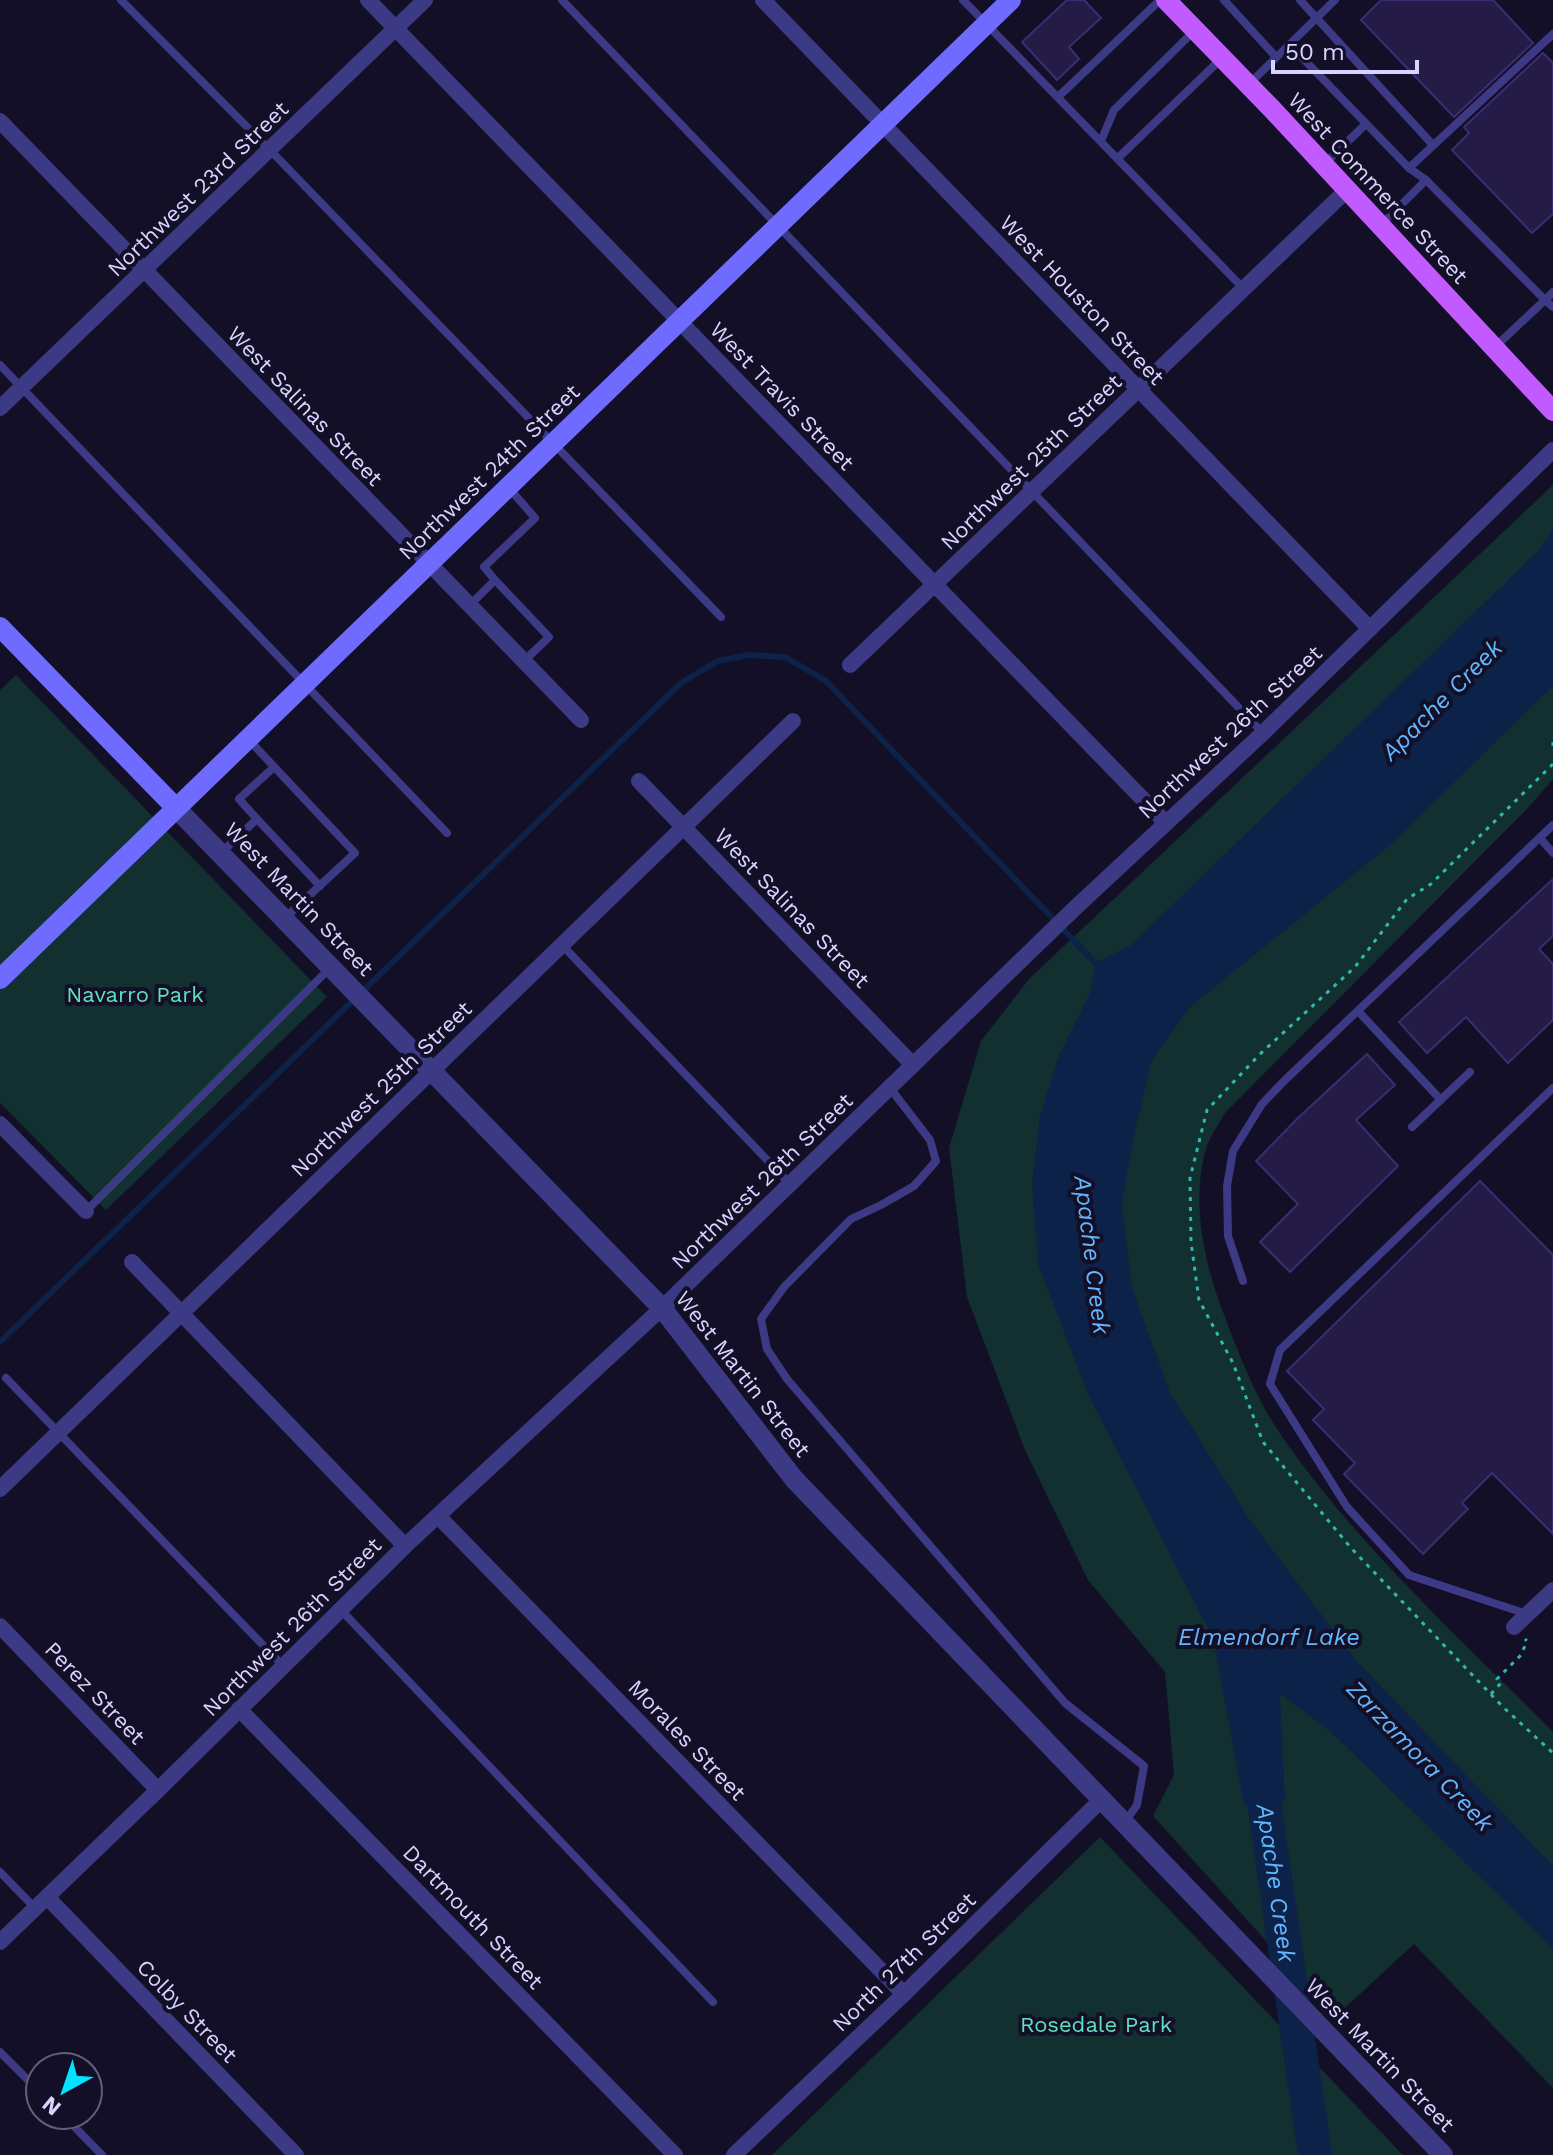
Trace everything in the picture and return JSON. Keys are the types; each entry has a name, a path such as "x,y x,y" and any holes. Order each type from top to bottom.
{"main road":[{"name":"West Commerce Street","path":"1166,0 1553,411"},
{"name":"Northwest 24th Street","path":"0,979 780,226 998,8"},
{"name":"West Martin Street","path":"0,627 176,808"}],"street":[{"name":"West Travis Street","path":"368,0 1165,822"},
{"name":"Northwest 23rd Street","path":"0,408 425,0"},
{"name":"West Houston Street","path":"763,0 1370,629"},
{"name":"West Salinas Street","path":"0,121 581,720"},
{"name":"Northwest 25th Street","path":"850,665 1347,190"},
{"name":"Northwest 26th Street","path":"0,1942 405,1546 662,1308 1075,908 1263,733 1553,450"},
{"name":"Northwest 25th Street","path":"0,1489 793,721"},
{"name":"West Salinas Street","path":"639,781 913,1065"},
{"name":"West Martin Street","path":"176,808 662,1308 794,1479 1443,2155"},
{"path":"0,1124 86,1211"},
{"path":"132,1262 405,1546"},
{"name":"Morales Street","path":"438,1516 904,1994"},
{"path":"1514,1627 1553,1590"},
{"name":"Perez Street","path":"0,1626 158,1790"},
{"name":"Dartmouth Street","path":"239,1709 675,2155"},
{"name":"North 27th Street","path":"734,2155 904,1994 1102,1799"},
{"name":"Colby Street","path":"41,1903 296,2155"}],"lane":[{"path":"121,0 721,617"},
{"path":"562,0 1263,733"},
{"path":"963,0 998,8 1058,97 1243,288"},
{"path":"1058,97 1160,0"},
{"path":"1224,0 1276,57"},
{"path":"1300,0 1433,145"},
{"path":"1248,85 1335,0"},
{"path":"1101,141 1114,110 1195,30"},
{"path":"1409,168 1553,34"},
{"path":"1290,45 1409,168 1426,180 1553,307"},
{"path":"1118,158 1222,58"},
{"path":"1324,165 1366,124"},
{"path":"1380,226 1426,180"},
{"path":"1494,348 1553,292"},
{"path":"0,365 447,833"},
{"path":"508,487 535,518 484,567 549,637 523,662"},
{"path":"469,606 495,580"},
{"path":"247,738 355,853 285,919"},
{"path":"274,767 239,799 320,886"},
{"path":"221,853 257,819"},
{"path":"1243,1281 1228,1236 1227,1186 1233,1151 1262,1104 1553,825"},
{"path":"1540,838 1553,853"},
{"path":"561,945 789,1183"},
{"path":"86,1211 334,969"},
{"path":"1358,1011 1441,1100"},
{"path":"1412,1127 1470,1072"},
{"path":"889,1088 930,1140 936,1161 914,1186 851,1219 784,1287 761,1319 767,1349 787,1379 1065,1703 1144,1766 1137,1805 1124,1823"},
{"path":"1527,1614 1409,1575 1347,1507 1270,1384 1280,1350 1553,1088"},
{"path":"6,1378 283,1666"},
{"path":"340,1609 713,2002"},
{"path":"0,1872 41,1903"},
{"path":"0,2052 24,2076"},
{"path":"79,2131 102,2155"}],"path":[{"path":"1553,742 1553,748"},
{"path":"1553,764 1533,787 1466,846 1431,884 1407,899 1355,967 1259,1055 1207,1110 1190,1178 1191,1242 1199,1300 1233,1363 1263,1442 1351,1548 1491,1694 1553,1753"},
{"path":"1491,1694 1501,1683 1497,1679 1521,1655 1527,1641 1514,1627"}],"green space":[{"path":"1553,485 1553,779 1526,810 1224,1114 1207,1146 1202,1166 1200,1209 1205,1251 1223,1312 1256,1392 1283,1438 1377,1554 1553,1732 1553,2088 1414,1944 1335,2017 1153,1816 1174,1775 1165,1672 1088,1580 1025,1450 967,1297 949,1148 981,1041 1029,979"},
{"name":"Navarro Park","path":"16,675 327,997 106,1210 0,1103 0,690"},
{"name":"Rosedale Park","path":"1100,1837 1403,2155 772,2155"}],"water":[{"name":"Elmendorf Lake","path":"1553,531 1553,686 1390,845 1190,1007 1152,1060 1122,1201 1132,1288 1170,1393 1250,1520 1355,1659 1553,1866 1553,1948 1329,1730 1280,1694 1285,1801 1244,1805 1213,1638 1088,1394 1038,1264 1032,1185 1040,1116 1058,1058 1090,993 1096,963 1131,945 1537,552"}],"building":[{"path":"1067,0 1084,0 1101,18 1069,47 1079,59 1057,80 1022,42"},
{"path":"1381,0 1493,0 1533,43 1454,117 1361,20"},
{"path":"1543,53 1553,63 1553,214 1532,233 1452,150 1469,133 1464,127"},
{"path":"1553,879 1553,936 1539,949 1553,964 1553,1020 1508,1063 1466,1017 1427,1053 1399,1022"},
{"path":"1367,1054 1395,1085 1356,1120 1398,1166 1290,1272 1260,1242 1298,1204 1256,1161"},
{"path":"1480,1181 1553,1255 1553,1534 1492,1473 1462,1503 1468,1509 1423,1554 1344,1474 1355,1463 1313,1420 1324,1409 1287,1371"}],"waterway":[{"path":"0,1342 681,683 718,661 748,655 785,657 826,681 1101,969"},
{"name":"Apache Creek","path":"1261,1756 1264,1802 1315,2155"}],"water label":[{"name":"Zarzamora Creek","path":"1420,1756"}]}
